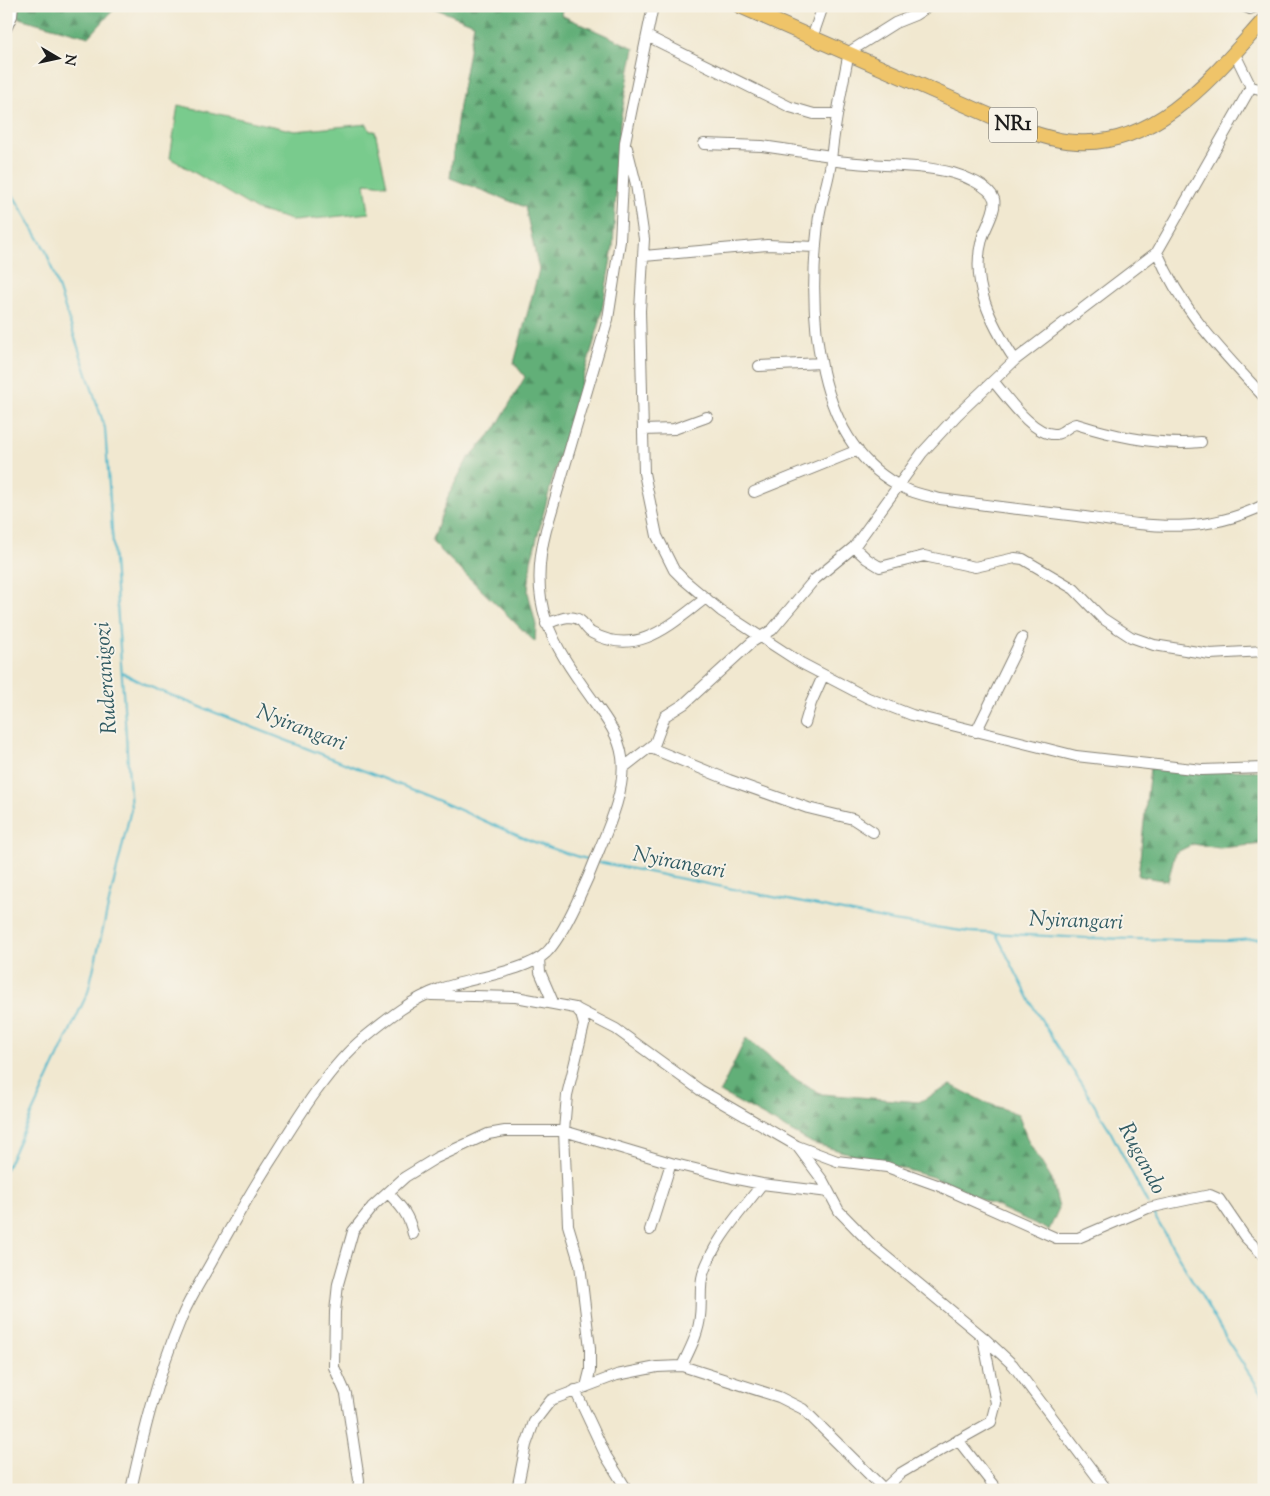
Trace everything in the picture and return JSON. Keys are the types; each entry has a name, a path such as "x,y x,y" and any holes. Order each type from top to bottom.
{"highway":[{"name":"NR1","path":"740,6 1023,129 1062,140 1090,142 1123,136 1165,116 1206,82 1264,20"}],"street":[{"path":"6,29 12,6"},
{"path":"131,1490 154,1391 180,1321 194,1290 296,1120 328,1078 362,1040 426,995 486,975 528,965 539,959 554,943 593,866 610,820 623,768 617,737 546,624 539,586 542,546 608,319 620,241 625,142 653,6"},
{"path":"812,38 823,6"},
{"path":"929,6 915,15 895,23 849,52 818,221 814,308 821,362 825,381 843,426 858,450 880,473 898,485 919,494 940,499 1145,526 1182,527 1236,517 1264,505"},
{"path":"1243,6 1250,9 1258,6"},
{"path":"647,36 790,107 814,114 837,114"},
{"path":"1234,52 1250,88"},
{"path":"1250,88 1264,90"},
{"path":"623,768 651,748 658,740 665,716 684,704 752,642 772,630 814,580 854,547 922,453 957,415 994,382 1015,360 1157,252 1250,88"},
{"path":"625,142 641,208 644,256 640,311 644,474 657,536 674,570 706,598 760,638 823,676 868,698 912,715 1076,756 1202,770 1264,768"},
{"path":"704,144 762,146 831,158 913,166 953,173 971,180 991,194 994,201 981,240 979,285 994,325 1015,360"},
{"path":"644,256 767,245 816,247"},
{"path":"1157,252 1184,304 1203,331 1264,397"},
{"path":"759,366 821,362"},
{"path":"994,382 1028,421 1044,432 1059,434 1075,424 1115,435 1165,442 1201,442"},
{"path":"643,430 674,429 707,417"},
{"path":"754,492 858,450"},
{"path":"854,547 867,559 880,567 924,556 975,567 992,565 1015,558 1023,559 1074,589 1102,618 1131,637 1154,644 1210,654 1264,651"},
{"path":"546,624 573,617 580,620 591,633 615,641 637,641 663,630 706,598"},
{"path":"976,732 1022,638"},
{"path":"806,723 811,703 823,676"},
{"path":"651,748 729,780 814,810 853,819 873,832"},
{"path":"539,959 540,972 552,1002"},
{"path":"426,995 516,997 552,1002 575,1008 616,1029 700,1090 797,1146 837,1162 886,1167 936,1185 1043,1233 1067,1240 1092,1234 1148,1208 1210,1195 1219,1199 1245,1237 1264,1256"},
{"path":"575,1008 581,1014 584,1026 567,1096 564,1131 568,1225 580,1265 591,1354 590,1371 586,1387"},
{"path":"358,1490 359,1480 349,1409 346,1394 334,1367 335,1312 338,1284 353,1231 372,1207 405,1177 436,1158 488,1134 505,1131 564,1131 671,1163 762,1184 829,1192"},
{"path":"797,1146 829,1192 836,1208 872,1245 983,1337 1026,1381 1107,1490"},
{"path":"650,1230 671,1163"},
{"path":"682,1366 698,1329 702,1276 708,1258 719,1240 762,1184"},
{"path":"388,1193 404,1209 410,1220 413,1234"},
{"path":"517,1490 526,1445 534,1422 552,1400 617,1374 682,1366 779,1397 803,1410 884,1489 901,1473 991,1422 995,1412 994,1388 983,1337"},
{"path":"575,1390 606,1456 627,1490"},
{"path":"958,1440 997,1490"}],"green space":[{"path":"8,6 117,6 89,37 15,17"},
{"path":"429,6 563,6 561,15 634,48 620,122 613,247 600,322 552,481 531,561 528,592 536,625 535,642 432,542 449,494 467,460 495,429 525,377 514,363 539,270 525,207 450,178 459,105 474,24"},
{"path":"178,105 295,131 367,124 370,131 375,131 387,185 365,183 369,213 295,221 257,210 170,158"},
{"path":"1150,768 1264,771 1264,844 1219,848 1193,844 1175,853 1168,881 1138,876"},
{"path":"746,1038 797,1080 822,1094 919,1102 951,1085 984,1102 1018,1114 1028,1141 1052,1180 1059,1208 1049,1230 932,1177 812,1143 720,1092"}],"waterway":[{"name":"Ruderanigozi","path":"6,183 46,251 105,428 131,809 88,992 6,1169"},
{"name":"Nyirangari","path":"122,672 148,686 430,797 509,832 550,848 591,860"},
{"name":"Nyirangari","path":"598,862 893,921 969,932 1087,938 1228,941 1264,938"},
{"name":"Rugando","path":"996,934 1034,1008 1108,1127 1148,1204"},
{"name":"Rugando","path":"1151,1210 1229,1343 1264,1396"}]}
